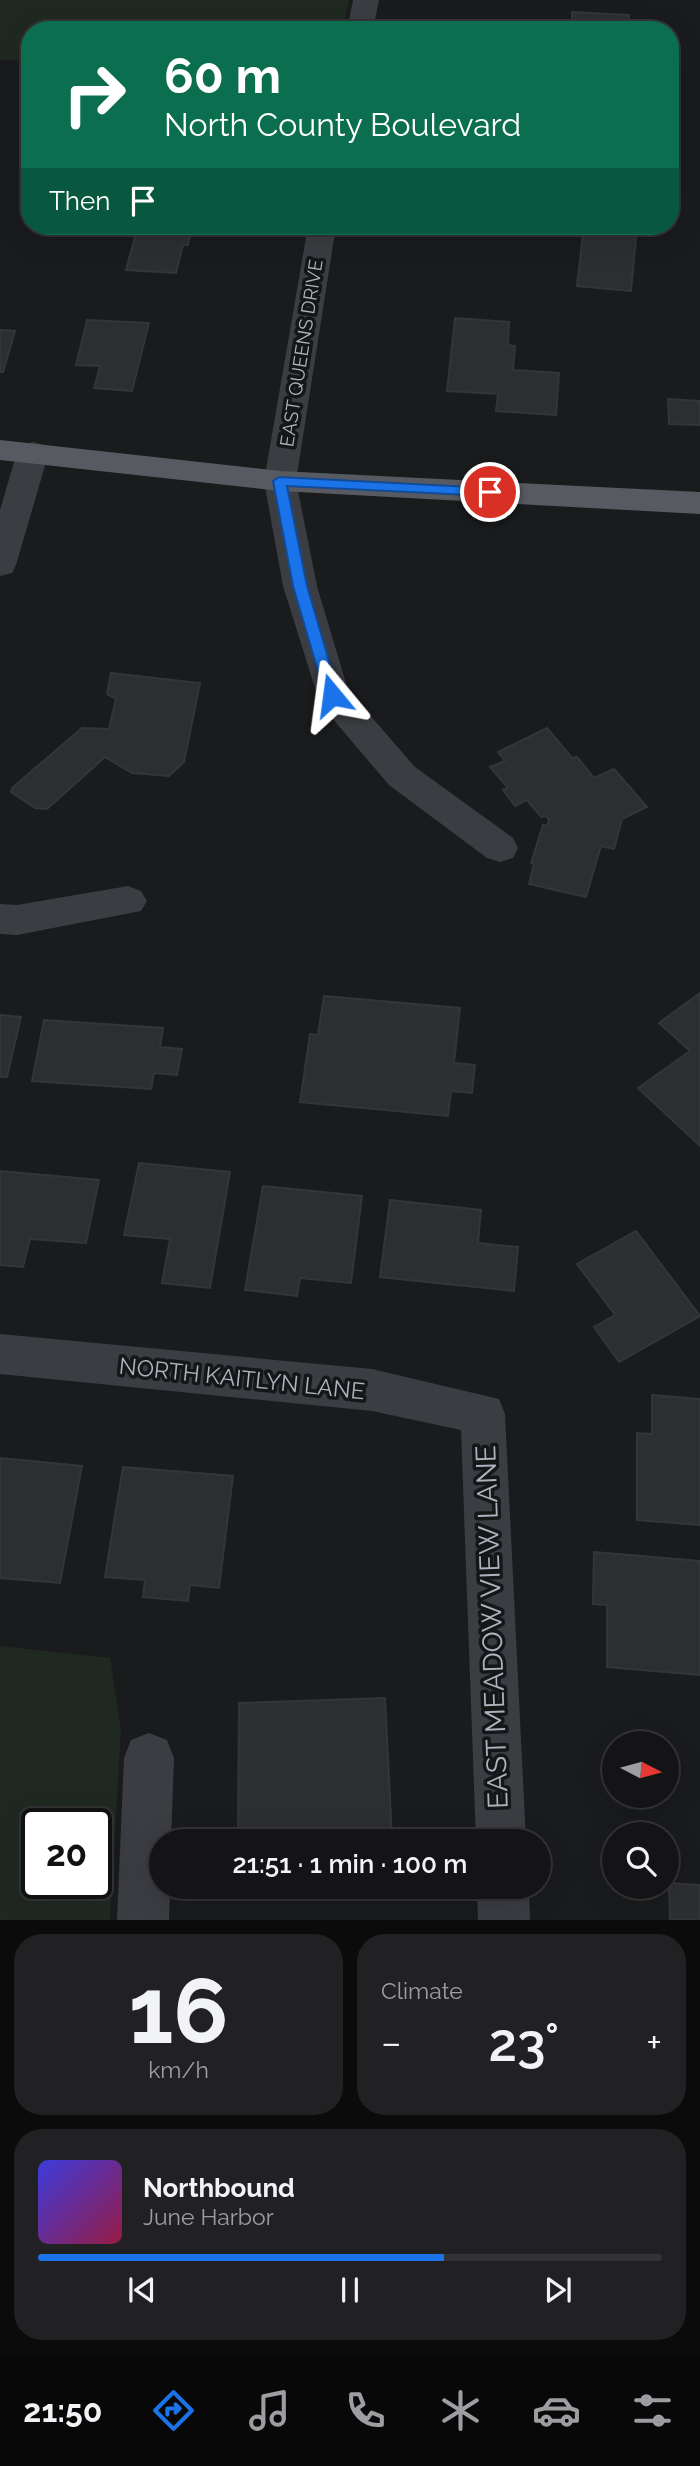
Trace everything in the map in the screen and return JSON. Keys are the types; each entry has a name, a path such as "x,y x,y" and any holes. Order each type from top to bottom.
{"main road":[{"path":"0,450 279,481 700,503"}],"street":[{"path":"362,21 366,0"},
{"name":"EAST QUEENS DRIVE","path":"279,481 320,235"},
{"path":"0,565 33,452"},
{"path":"279,481 300,586 332,695 402,776 500,848"},
{"path":"0,919 17,920 128,901"},
{"name":"NORTH KAITLYN LANE","path":"0,1354 372,1390 483,1413"},
{"name":"EAST MEADOW VIEW LANE","path":"483,1413 500,1829"},
{"path":"143,1920 149,1758"},
{"path":"503,1899 504,1920"}],"shaded area":[{"path":"0,0 349,0 345,21 21,21 21,61 0,60"},
{"path":"0,1646 110,1658 121,1729 112,1885 112,1808 21,1808 21,1899 111,1899 110,1920 0,1920"}],"building":[{"path":"572,12 629,15 629,21 572,21"},
{"path":"136,235 190,235 188,245 183,245 176,273 126,270"},
{"path":"583,235 636,235 631,291 577,286"},
{"path":"455,318 509,322 508,345 515,346 513,370 559,373 556,415 496,411 498,394 447,391"},
{"path":"87,320 149,323 132,391 94,388 100,366 76,365"},
{"path":"0,330 15,331 3,372 0,372"},
{"path":"668,399 700,401 700,425 669,424"},
{"path":"111,673 200,683 184,762 169,776 132,773 105,757 47,809 35,808 11,792 12,788 82,728 109,729 116,699 107,694"},
{"path":"547,728 572,758 577,757 594,778 614,769 647,807 622,819 614,849 601,846 586,897 529,884 534,864 531,863 543,825 547,826 549,820 546,816 541,817 527,800 515,806 503,790 508,788 490,767 505,761 498,752"},
{"path":"700,993 700,1146 638,1088 690,1051 659,1023"},
{"path":"324,996 460,1008 454,1063 475,1065 472,1093 451,1091 448,1116 300,1102 310,1034 318,1035"},
{"path":"0,1015 21,1017 7,1077 0,1077"},
{"path":"44,1020 163,1028 160,1047 182,1049 177,1075 154,1073 151,1089 32,1081"},
{"path":"139,1163 230,1172 210,1288 162,1283 170,1239 124,1235"},
{"path":"0,1171 99,1180 86,1243 30,1239 23,1267 0,1265"},
{"path":"263,1186 362,1196 351,1283 300,1278 297,1296 245,1290"},
{"path":"390,1200 481,1210 478,1243 518,1247 514,1291 380,1277"},
{"path":"636,1231 700,1316 619,1362 594,1327 615,1315 577,1264"},
{"path":"652,1395 700,1399 700,1525 637,1520 637,1433 652,1434"},
{"path":"0,1458 82,1466 60,1583 0,1578"},
{"path":"123,1467 233,1476 219,1588 190,1585 188,1601 143,1597 145,1580 105,1577"},
{"path":"594,1552 700,1561 700,1675 607,1667 607,1605 593,1604"},
{"path":"385,1698 392,1829 238,1829 239,1703"},
{"path":"679,1884 700,1885 700,1920 670,1920 669,1899 679,1899"}],"route":[{"path":"332,695 300,586 279,481 490,492"}]}
